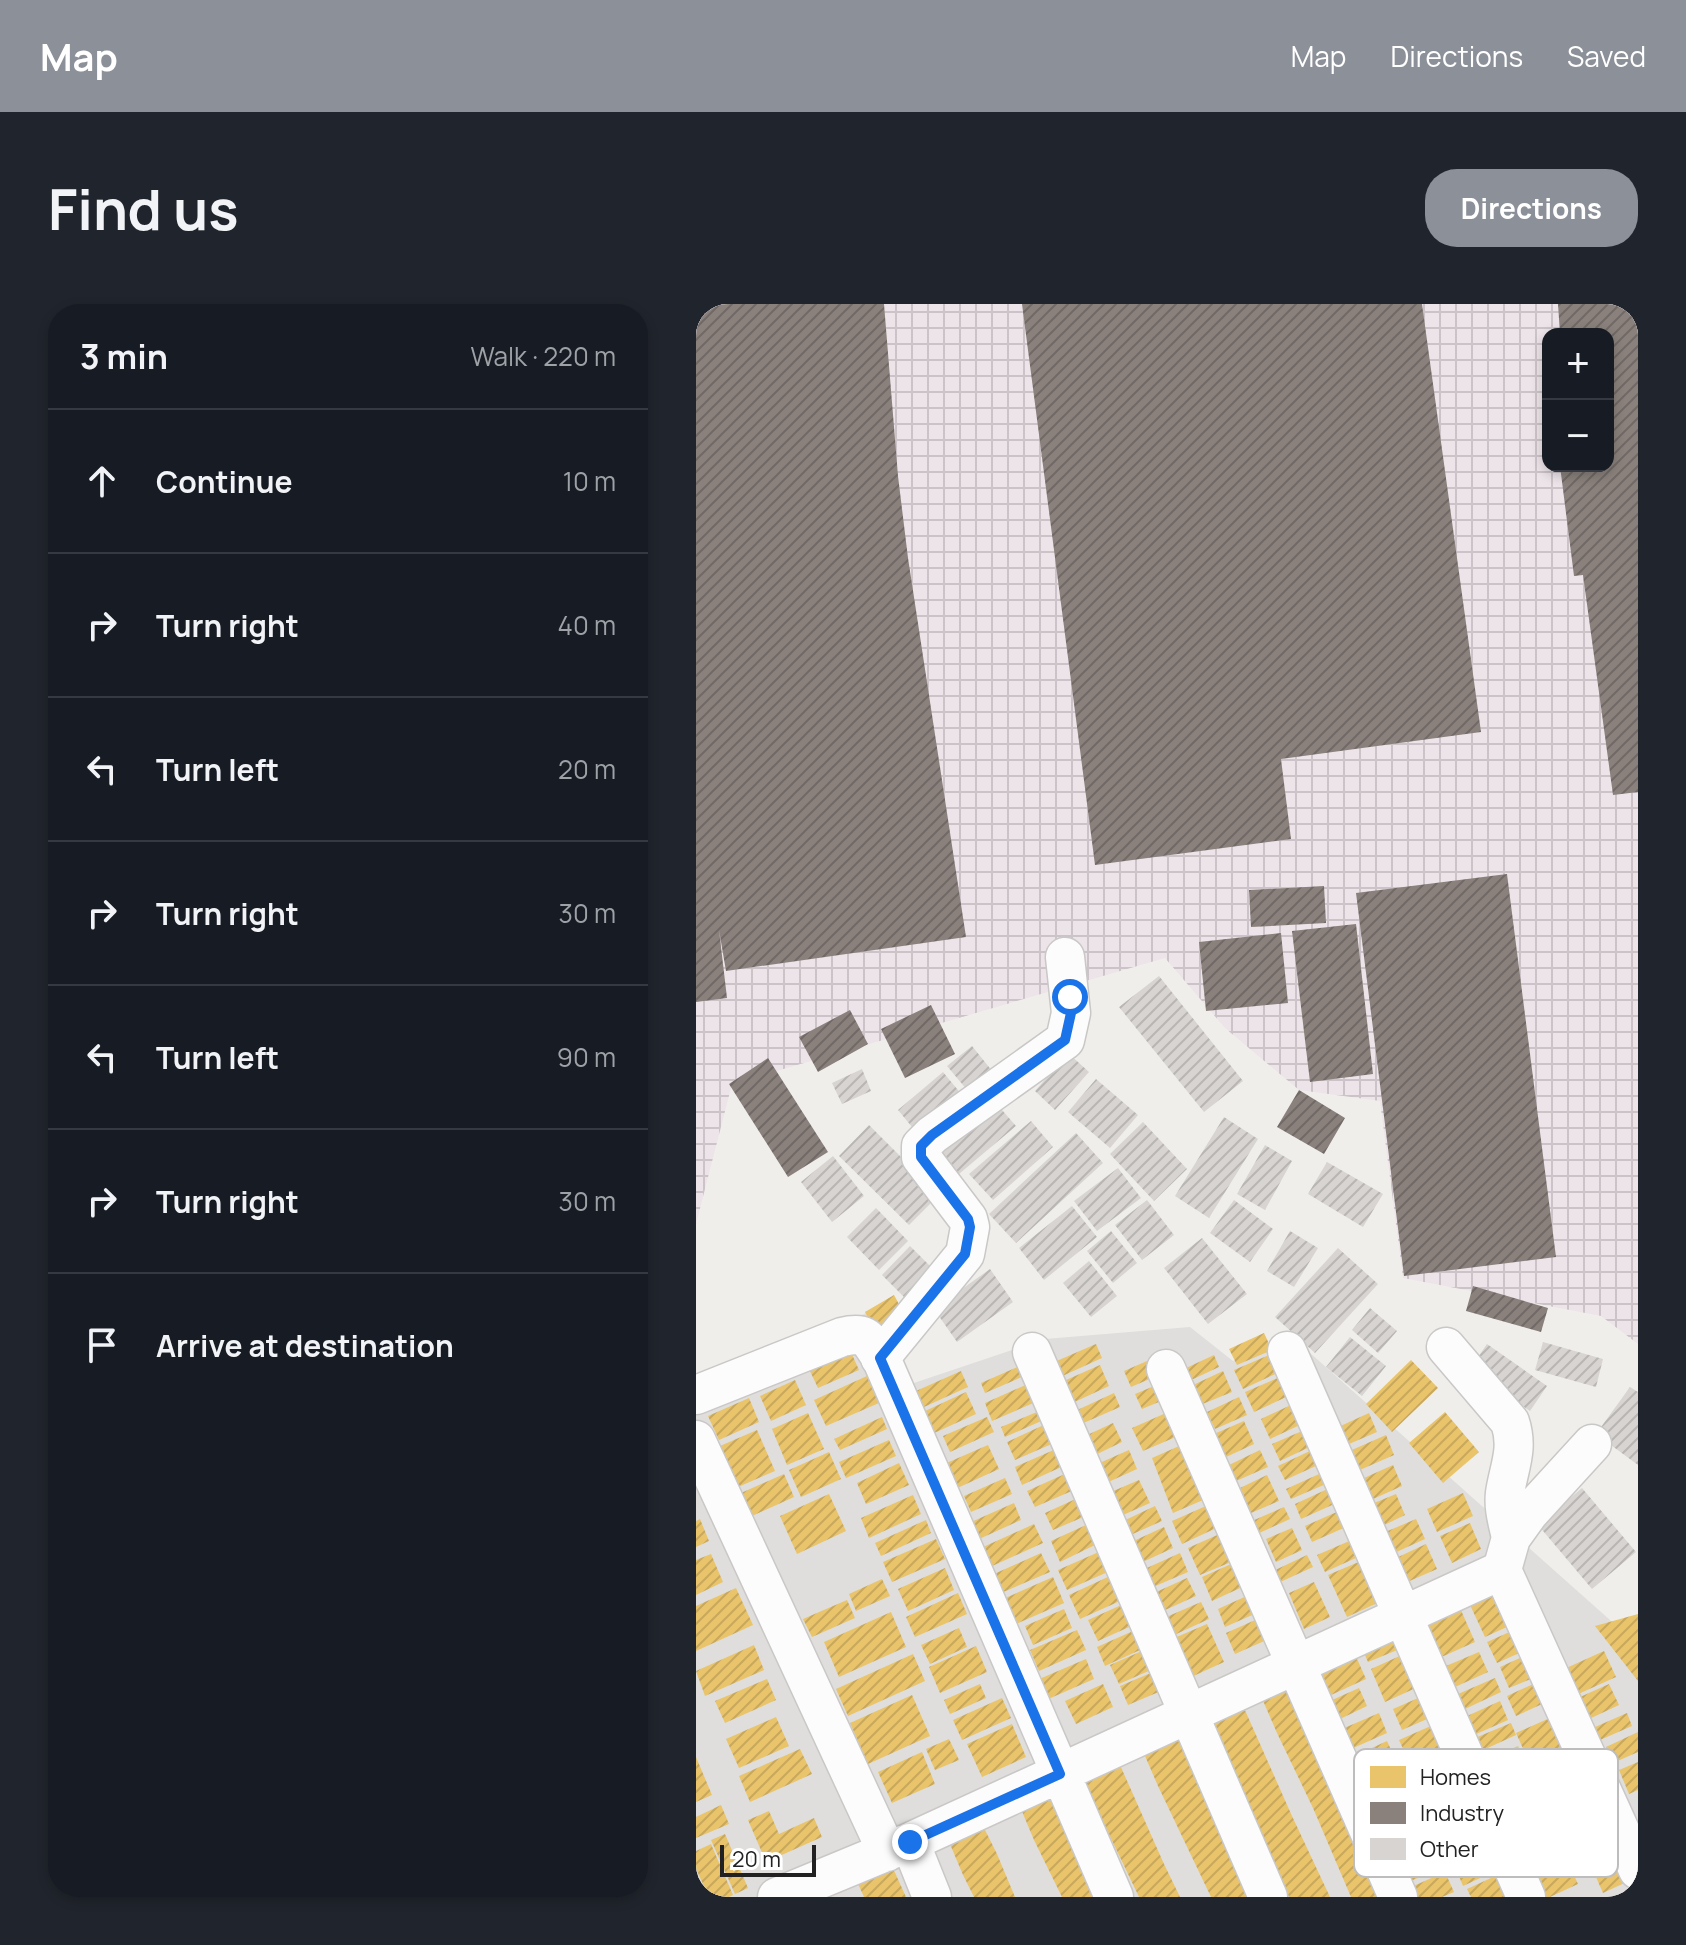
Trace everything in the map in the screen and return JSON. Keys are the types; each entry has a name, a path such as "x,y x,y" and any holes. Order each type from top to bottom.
{"street":[{"path":"875,1348 965,1254 970,1227 968,1219 921,1157 921,1146 1065,1040 1071,1013 1065,957"},
{"path":"696,1395 857,1333 875,1348 1114,1897"},
{"path":"1446,1347 1510,1422 1515,1452 1504,1510 1507,1554 1588,1749"},
{"path":"1287,1351 1462,1749"},
{"path":"1032,1352 1268,1897"},
{"path":"1166,1369 1354,1796"},
{"path":"696,1440 898,1847 932,1897"},
{"path":"777,1897 898,1847 1405,1615 1507,1554 1529,1513 1592,1444"},
{"path":"1618,1822 1638,1870"},
{"path":"1389,1877 1398,1897"},
{"path":"1517,1877 1526,1897"}],"shaded area":[{"path":"696,304 1638,304 1638,1344 1601,1316 1403,1278 1380,1101 1299,1090 1225,1028 1165,958 732,1084 696,1224"},
{"path":"873,1310 902,1387 1045,1339 1190,1327 1233,1361 1291,1336 1610,1620 1638,1655 1638,1897 696,1897 696,1378 718,1377"}],"building: Homes":[{"path":"894,1295 906,1317 876,1333 865,1312"},
{"path":"1264,1333 1272,1350 1237,1365 1229,1349"},
{"path":"1096,1344 1102,1358 1058,1378 1052,1363"},
{"path":"850,1350 859,1370 818,1388 809,1369"},
{"path":"1274,1353 1282,1371 1243,1389 1234,1370"},
{"path":"1214,1355 1219,1367 1189,1381 1184,1369"},
{"path":"1154,1358 1161,1374 1131,1387 1124,1371"},
{"path":"1411,1360 1438,1388 1392,1432 1366,1404"},
{"path":"1024,1364 1029,1374 985,1393 981,1383"},
{"path":"1100,1365 1109,1386 1066,1406 1057,1384"},
{"path":"961,1371 968,1387 924,1407 916,1391"},
{"path":"1223,1371 1232,1392 1200,1405 1191,1386"},
{"path":"1287,1374 1295,1393 1254,1412 1245,1392"},
{"path":"867,1376 879,1403 826,1426 814,1400"},
{"path":"795,1380 806,1405 771,1421 760,1396"},
{"path":"1030,1383 1038,1401 992,1421 985,1403"},
{"path":"1159,1384 1166,1399 1142,1409 1135,1394"},
{"path":"966,1392 976,1414 932,1434 923,1412"},
{"path":"1114,1393 1120,1407 1079,1425 1073,1412"},
{"path":"1239,1397 1247,1415 1215,1429 1207,1412"},
{"path":"749,1398 759,1422 719,1440 708,1416"},
{"path":"1293,1404 1302,1424 1270,1439 1261,1419"},
{"path":"1044,1409 1048,1418 1005,1437 1001,1427"},
{"path":"1175,1409 1185,1433 1143,1451 1132,1428"},
{"path":"1445,1412 1479,1452 1443,1483 1409,1443"},
{"path":"808,1413 824,1449 787,1465 772,1429"},
{"path":"1369,1413 1377,1432 1342,1447 1334,1429"},
{"path":"882,1417 887,1429 840,1450 834,1439"},
{"path":"987,1417 994,1432 950,1452 943,1436"},
{"path":"1244,1421 1254,1444 1224,1458 1214,1434"},
{"path":"1113,1423 1122,1442 1091,1457 1083,1437"},
{"path":"1046,1424 1054,1443 1015,1460 1007,1442"},
{"path":"1309,1428 1316,1444 1280,1461 1272,1444"},
{"path":"757,1430 775,1471 738,1487 720,1446"},
{"path":"1386,1435 1394,1455 1353,1473 1345,1453"},
{"path":"889,1440 896,1456 846,1478 839,1462"},
{"path":"1186,1443 1210,1497 1173,1513 1152,1458"},
{"path":"988,1445 999,1469 953,1490 942,1465"},
{"path":"1063,1446 1070,1463 1022,1485 1015,1467"},
{"path":"1129,1450 1137,1469 1104,1484 1095,1465"},
{"path":"1260,1450 1268,1467 1236,1481 1229,1465"},
{"path":"1312,1450 1318,1465 1285,1480 1278,1466"},
{"path":"829,1452 841,1479 801,1497 789,1470"},
{"path":"899,1463 909,1485 866,1504 857,1483"},
{"path":"1393,1465 1402,1486 1362,1504 1353,1483"},
{"path":"1328,1470 1333,1481 1291,1499 1286,1489"},
{"path":"1067,1473 1074,1490 1035,1507 1027,1491"},
{"path":"784,1474 794,1497 752,1516 741,1493"},
{"path":"1267,1475 1279,1501 1251,1513 1240,1488"},
{"path":"1005,1478 1012,1494 971,1512 964,1496"},
{"path":"1139,1480 1150,1503 1114,1519 1104,1495"},
{"path":"1334,1486 1341,1501 1301,1519 1295,1504"},
{"path":"1463,1493 1473,1516 1437,1532 1427,1509"},
{"path":"829,1494 846,1531 797,1554 780,1516"},
{"path":"1396,1494 1405,1515 1376,1529 1367,1506"},
{"path":"913,1495 921,1514 869,1538 861,1518"},
{"path":"1080,1497 1088,1515 1053,1530 1045,1513"},
{"path":"1215,1502 1225,1524 1182,1544 1172,1521"},
{"path":"1014,1503 1021,1520 977,1540 969,1523"},
{"path":"1155,1506 1162,1521 1126,1537 1119,1523"},
{"path":"1284,1507 1290,1519 1257,1534 1252,1521"},
{"path":"1348,1507 1355,1523 1312,1542 1305,1526"},
{"path":"700,1519 709,1541 696,1547 696,1521"},
{"path":"1416,1519 1425,1539 1392,1554 1383,1533"},
{"path":"926,1520 931,1533 881,1556 875,1543"},
{"path":"1470,1523 1481,1549 1452,1563 1440,1536"},
{"path":"1034,1524 1043,1543 990,1567 981,1548"},
{"path":"1086,1525 1095,1545 1060,1562 1051,1541"},
{"path":"1164,1527 1173,1548 1134,1566 1125,1545"},
{"path":"1292,1528 1302,1550 1276,1562 1266,1539"},
{"path":"1224,1532 1236,1560 1200,1575 1188,1548"},
{"path":"1361,1536 1369,1552 1325,1572 1317,1555"},
{"path":"936,1539 945,1559 892,1582 883,1562"},
{"path":"1426,1544 1437,1569 1405,1583 1394,1559"},
{"path":"1101,1551 1110,1571 1067,1590 1058,1570"},
{"path":"1041,1553 1050,1572 1001,1593 994,1574"},
{"path":"1180,1553 1188,1572 1146,1590 1138,1572"},
{"path":"711,1554 723,1582 696,1595 696,1560"},
{"path":"1307,1555 1313,1567 1276,1584 1271,1572"},
{"path":"1368,1558 1386,1599 1347,1617 1328,1575"},
{"path":"1240,1560 1251,1583 1212,1601 1202,1577"},
{"path":"945,1568 954,1590 908,1611 898,1589"},
{"path":"1110,1576 1120,1601 1080,1619 1069,1595"},
{"path":"1053,1577 1064,1603 1014,1625 1003,1599"},
{"path":"1187,1578 1196,1596 1163,1611 1154,1593"},
{"path":"882,1579 890,1596 856,1611 849,1594"},
{"path":"1314,1582 1330,1617 1304,1629 1289,1593"},
{"path":"736,1588 753,1625 696,1651 696,1606"},
{"path":"1506,1588 1520,1621 1485,1637 1470,1605"},
{"path":"958,1593 967,1614 915,1637 906,1617"},
{"path":"1251,1594 1259,1612 1225,1627 1218,1609"},
{"path":"847,1600 855,1618 812,1637 803,1619"},
{"path":"1128,1602 1138,1623 1098,1641 1088,1620"},
{"path":"1201,1602 1209,1619 1172,1636 1164,1618"},
{"path":"1460,1608 1475,1642 1437,1659 1422,1625"},
{"path":"1064,1609 1072,1628 1033,1645 1025,1626"},
{"path":"891,1612 906,1647 839,1677 824,1642"},
{"path":"1638,1614 1638,1681 1595,1626"},
{"path":"1262,1617 1271,1638 1235,1654 1226,1633"},
{"path":"1207,1624 1224,1662 1189,1678 1172,1639"},
{"path":"1523,1626 1533,1647 1497,1663 1487,1642"},
{"path":"1142,1627 1151,1645 1105,1666 1097,1647"},
{"path":"959,1628 967,1647 930,1664 921,1645"},
{"path":"1400,1629 1407,1646 1368,1662 1361,1646"},
{"path":"1077,1630 1086,1650 1039,1671 1030,1650"},
{"path":"754,1645 764,1670 705,1696 696,1671"},
{"path":"976,1646 987,1672 940,1693 929,1667"},
{"path":"1151,1647 1160,1666 1119,1684 1110,1665"},
{"path":"1604,1651 1616,1677 1565,1700 1553,1674"},
{"path":"1354,1652 1366,1679 1331,1695 1319,1668"},
{"path":"1479,1652 1488,1672 1455,1687 1446,1666"},
{"path":"913,1654 925,1681 848,1716 836,1689"},
{"path":"1404,1654 1418,1687 1385,1702 1371,1669"},
{"path":"1529,1654 1538,1676 1509,1688 1500,1667"},
{"path":"1086,1659 1094,1679 1046,1700 1037,1680"},
{"path":"1153,1672 1161,1691 1128,1705 1120,1686"},
{"path":"1495,1678 1501,1692 1465,1709 1458,1694"},
{"path":"767,1679 776,1700 725,1723 715,1701"},
{"path":"1542,1680 1551,1700 1516,1716 1507,1696"},
{"path":"1297,1683 1354,1809 1354,1877 1385,1877 1394,1897 1351,1897 1261,1696"},
{"path":"980,1684 986,1698 950,1714 944,1700"},
{"path":"1103,1684 1113,1707 1076,1724 1065,1701"},
{"path":"1609,1684 1619,1705 1589,1719 1580,1697"},
{"path":"1359,1688 1367,1706 1338,1720 1330,1701"},
{"path":"912,1695 930,1736 868,1764 850,1723"},
{"path":"1425,1695 1434,1716 1402,1730 1393,1709"},
{"path":"1002,1698 1011,1718 962,1740 953,1720"},
{"path":"1500,1701 1508,1720 1474,1735 1465,1717"},
{"path":"1244,1708 1330,1897 1289,1897 1209,1722"},
{"path":"1379,1713 1387,1733 1351,1749 1342,1729"},
{"path":"1627,1713 1632,1726 1591,1744 1586,1731"},
{"path":"776,1717 789,1746 739,1768 726,1739"},
{"path":"1552,1717 1566,1749 1523,1749 1516,1733"},
{"path":"1511,1723 1516,1735 1485,1749 1480,1749 1475,1738"},
{"path":"1012,1724 1026,1757 982,1777 967,1744"},
{"path":"1433,1725 1444,1749 1403,1749 1399,1740"},
{"path":"1638,1732 1638,1752 1618,1761 1618,1749 1606,1747"},
{"path":"1178,1736 1252,1897 1211,1897 1158,1786 1142,1749"},
{"path":"949,1739 959,1760 935,1770 926,1749"},
{"path":"1387,1741 1391,1749 1370,1749"},
{"path":"800,1749 812,1774 750,1802 739,1776"},
{"path":"922,1752 935,1784 892,1803 878,1772"},
{"path":"1116,1756 1180,1897 1139,1897 1096,1807 1080,1769"},
{"path":"1354,1756 1354,1773 1348,1759"},
{"path":"696,1757 712,1795 696,1802"},
{"path":"1638,1762 1638,1790 1629,1794 1619,1770"},
{"path":"1054,1789 1102,1897 1062,1897 1034,1840 1018,1802"},
{"path":"721,1805 729,1824 696,1838 696,1817"},
{"path":"769,1811 779,1834 814,1818 822,1837 766,1862 748,1820"},
{"path":"982,1824 1015,1897 974,1897 963,1875 947,1837"},
{"path":"725,1834 748,1888 735,1894 711,1840"},
{"path":"711,1844 733,1895 729,1897 709,1897 696,1869 696,1851"},
{"path":"887,1855 906,1897 864,1897 851,1868"},
{"path":"1626,1863 1633,1879 1603,1893 1596,1877 1618,1877 1618,1867"},
{"path":"1434,1877 1447,1877 1454,1892 1442,1897 1413,1897 1409,1888"},
{"path":"1459,1877 1482,1877 1463,1886"},
{"path":"1493,1877 1504,1877 1513,1897 1471,1897 1467,1889"},
{"path":"1532,1877 1575,1877 1578,1884 1550,1897 1541,1897"}],"building: Industry":[{"path":"696,304 884,304 908,558 966,937 726,971 719,930 727,998 696,1002"},
{"path":"1022,304 1422,304 1481,732 1281,759 1291,839 1095,865"},
{"path":"1558,304 1638,304 1638,792 1613,795 1583,575 1574,576 1561,472 1614,472 1614,328 1560,328"},
{"path":"1507,874 1556,1257 1404,1276 1356,893"},
{"path":"1324,886 1326,923 1251,927 1249,890"},
{"path":"1356,924 1373,1074 1310,1082 1292,931"},
{"path":"1281,933 1288,1003 1206,1011 1199,942"},
{"path":"931,1005 955,1054 905,1078 881,1029"},
{"path":"850,1010 868,1044 818,1072 799,1037"},
{"path":"768,1058 828,1152 788,1177 729,1084"},
{"path":"1299,1090 1345,1118 1324,1154 1277,1127"},
{"path":"1473,1286 1548,1308 1541,1332 1466,1311"}],"building: Other":[{"path":"1159,976 1243,1081 1204,1112 1119,1007"},
{"path":"972,1046 997,1077 973,1097 947,1066"},
{"path":"1068,1053 1089,1072 1055,1110 1035,1091"},
{"path":"862,1069 871,1091 842,1104 832,1083"},
{"path":"943,1072 967,1101 922,1139 898,1110"},
{"path":"1096,1079 1138,1115 1110,1148 1068,1112"},
{"path":"995,1102 1016,1126 959,1174 939,1151"},
{"path":"1224,1117 1258,1139 1209,1218 1175,1196"},
{"path":"1031,1121 1053,1147 993,1200 969,1174"},
{"path":"1143,1122 1187,1169 1154,1201 1110,1154"},
{"path":"869,1125 939,1195 909,1225 839,1156"},
{"path":"1076,1133 1103,1163 1016,1243 989,1214"},
{"path":"1265,1145 1292,1161 1265,1210 1237,1194"},
{"path":"833,1156 864,1196 832,1222 801,1182"},
{"path":"1327,1162 1383,1194 1363,1227 1308,1194"},
{"path":"1118,1168 1141,1198 1097,1231 1074,1201"},
{"path":"1147,1200 1174,1235 1142,1260 1115,1225"},
{"path":"1234,1200 1273,1229 1250,1262 1210,1233"},
{"path":"1072,1206 1097,1237 1044,1280 1019,1248"},
{"path":"876,1208 908,1241 879,1270 847,1237"},
{"path":"1111,1231 1137,1263 1113,1283 1087,1251"},
{"path":"1290,1231 1318,1248 1294,1287 1267,1271"},
{"path":"1202,1238 1247,1294 1208,1324 1164,1268"},
{"path":"910,1246 938,1274 914,1307 882,1275"},
{"path":"1338,1248 1378,1284 1315,1353 1275,1317"},
{"path":"1089,1261 1117,1296 1091,1317 1063,1283"},
{"path":"990,1269 1013,1302 957,1342 934,1309"},
{"path":"1370,1308 1397,1331 1378,1353 1352,1330"},
{"path":"1350,1337 1386,1366 1362,1396 1326,1367"},
{"path":"1543,1342 1603,1359 1596,1387 1535,1370"},
{"path":"1487,1344 1547,1386 1530,1411 1469,1370"},
{"path":"1630,1387 1638,1392 1638,1465 1596,1434"},
{"path":"1582,1488 1636,1552 1592,1589 1538,1525"}],"route":[{"path":"910,1842 1060,1774 880,1358 965,1254 970,1227 968,1219 921,1157 921,1146 1065,1040 1071,1013 1070,997"}]}
